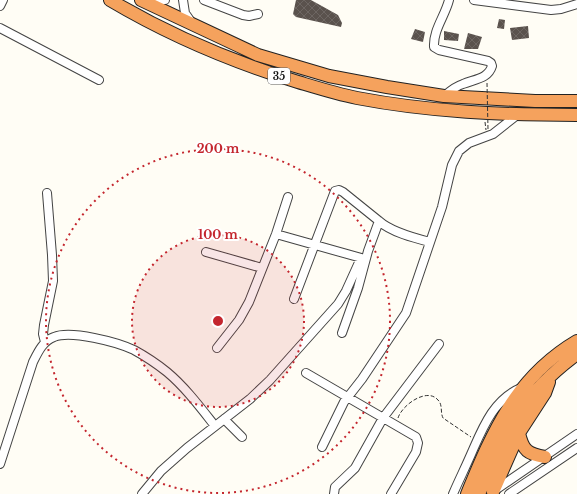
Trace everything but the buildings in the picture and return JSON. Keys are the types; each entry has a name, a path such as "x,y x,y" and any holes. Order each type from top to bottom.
{"highway":[{"name":"35","path":"110,0 147,21 176,35 255,68 342,94 382,102 494,118 517,115 577,115"},
{"name":"35","path":"140,0 258,55 285,64 356,82 444,96 460,91 535,101 577,101"},
{"path":"467,494 497,426 522,388 554,356 577,340"},
{"path":"479,494 503,441 517,416 550,377 561,366 577,354"},
{"path":"492,493 519,433 545,393 550,377"},
{"path":"519,433 522,445 527,451 532,454 545,457"}],"street":[{"path":"0,6 3,0"},
{"path":"153,0 165,0"},
{"path":"183,0 183,8 193,26"},
{"path":"204,0 243,15 253,16 258,14"},
{"path":"450,0 445,14 436,30 434,46 437,49 488,61 492,65 486,76 460,91"},
{"path":"474,0 551,10 561,9 577,4"},
{"path":"0,28 99,80"},
{"path":"322,447 344,402 362,380 403,319 443,203 452,165 459,151 469,143 493,134 517,115"},
{"path":"494,118 505,125"},
{"path":"294,299 332,198 337,190 343,192 389,228 413,238 430,242"},
{"path":"45,342 43,334 44,325 53,281 47,193"},
{"path":"217,348 244,312 276,234 288,197"},
{"path":"142,494 161,471 187,448 250,399 270,380 332,311 346,291 363,259 379,221"},
{"path":"276,234 363,259"},
{"path":"206,252 262,268"},
{"path":"342,333 358,288 363,259"},
{"path":"0,464 34,362 40,349 45,342 53,337 63,335 109,342 133,350 167,372 195,401 215,426"},
{"path":"334,494 335,487 355,468 383,418 439,344"},
{"path":"306,373 348,396 414,435 418,439 416,452 391,494"},
{"path":"453,494 483,426 495,408 508,396 522,388"},
{"path":"224,419 242,436"},
{"path":"492,493 577,434"},
{"path":"509,494 577,448"}],"path":[{"path":"487,83 488,129 485,130 485,121 494,118"},
{"path":"398,426 398,416 404,407 424,396 430,395 439,401 443,418 477,441"}]}
